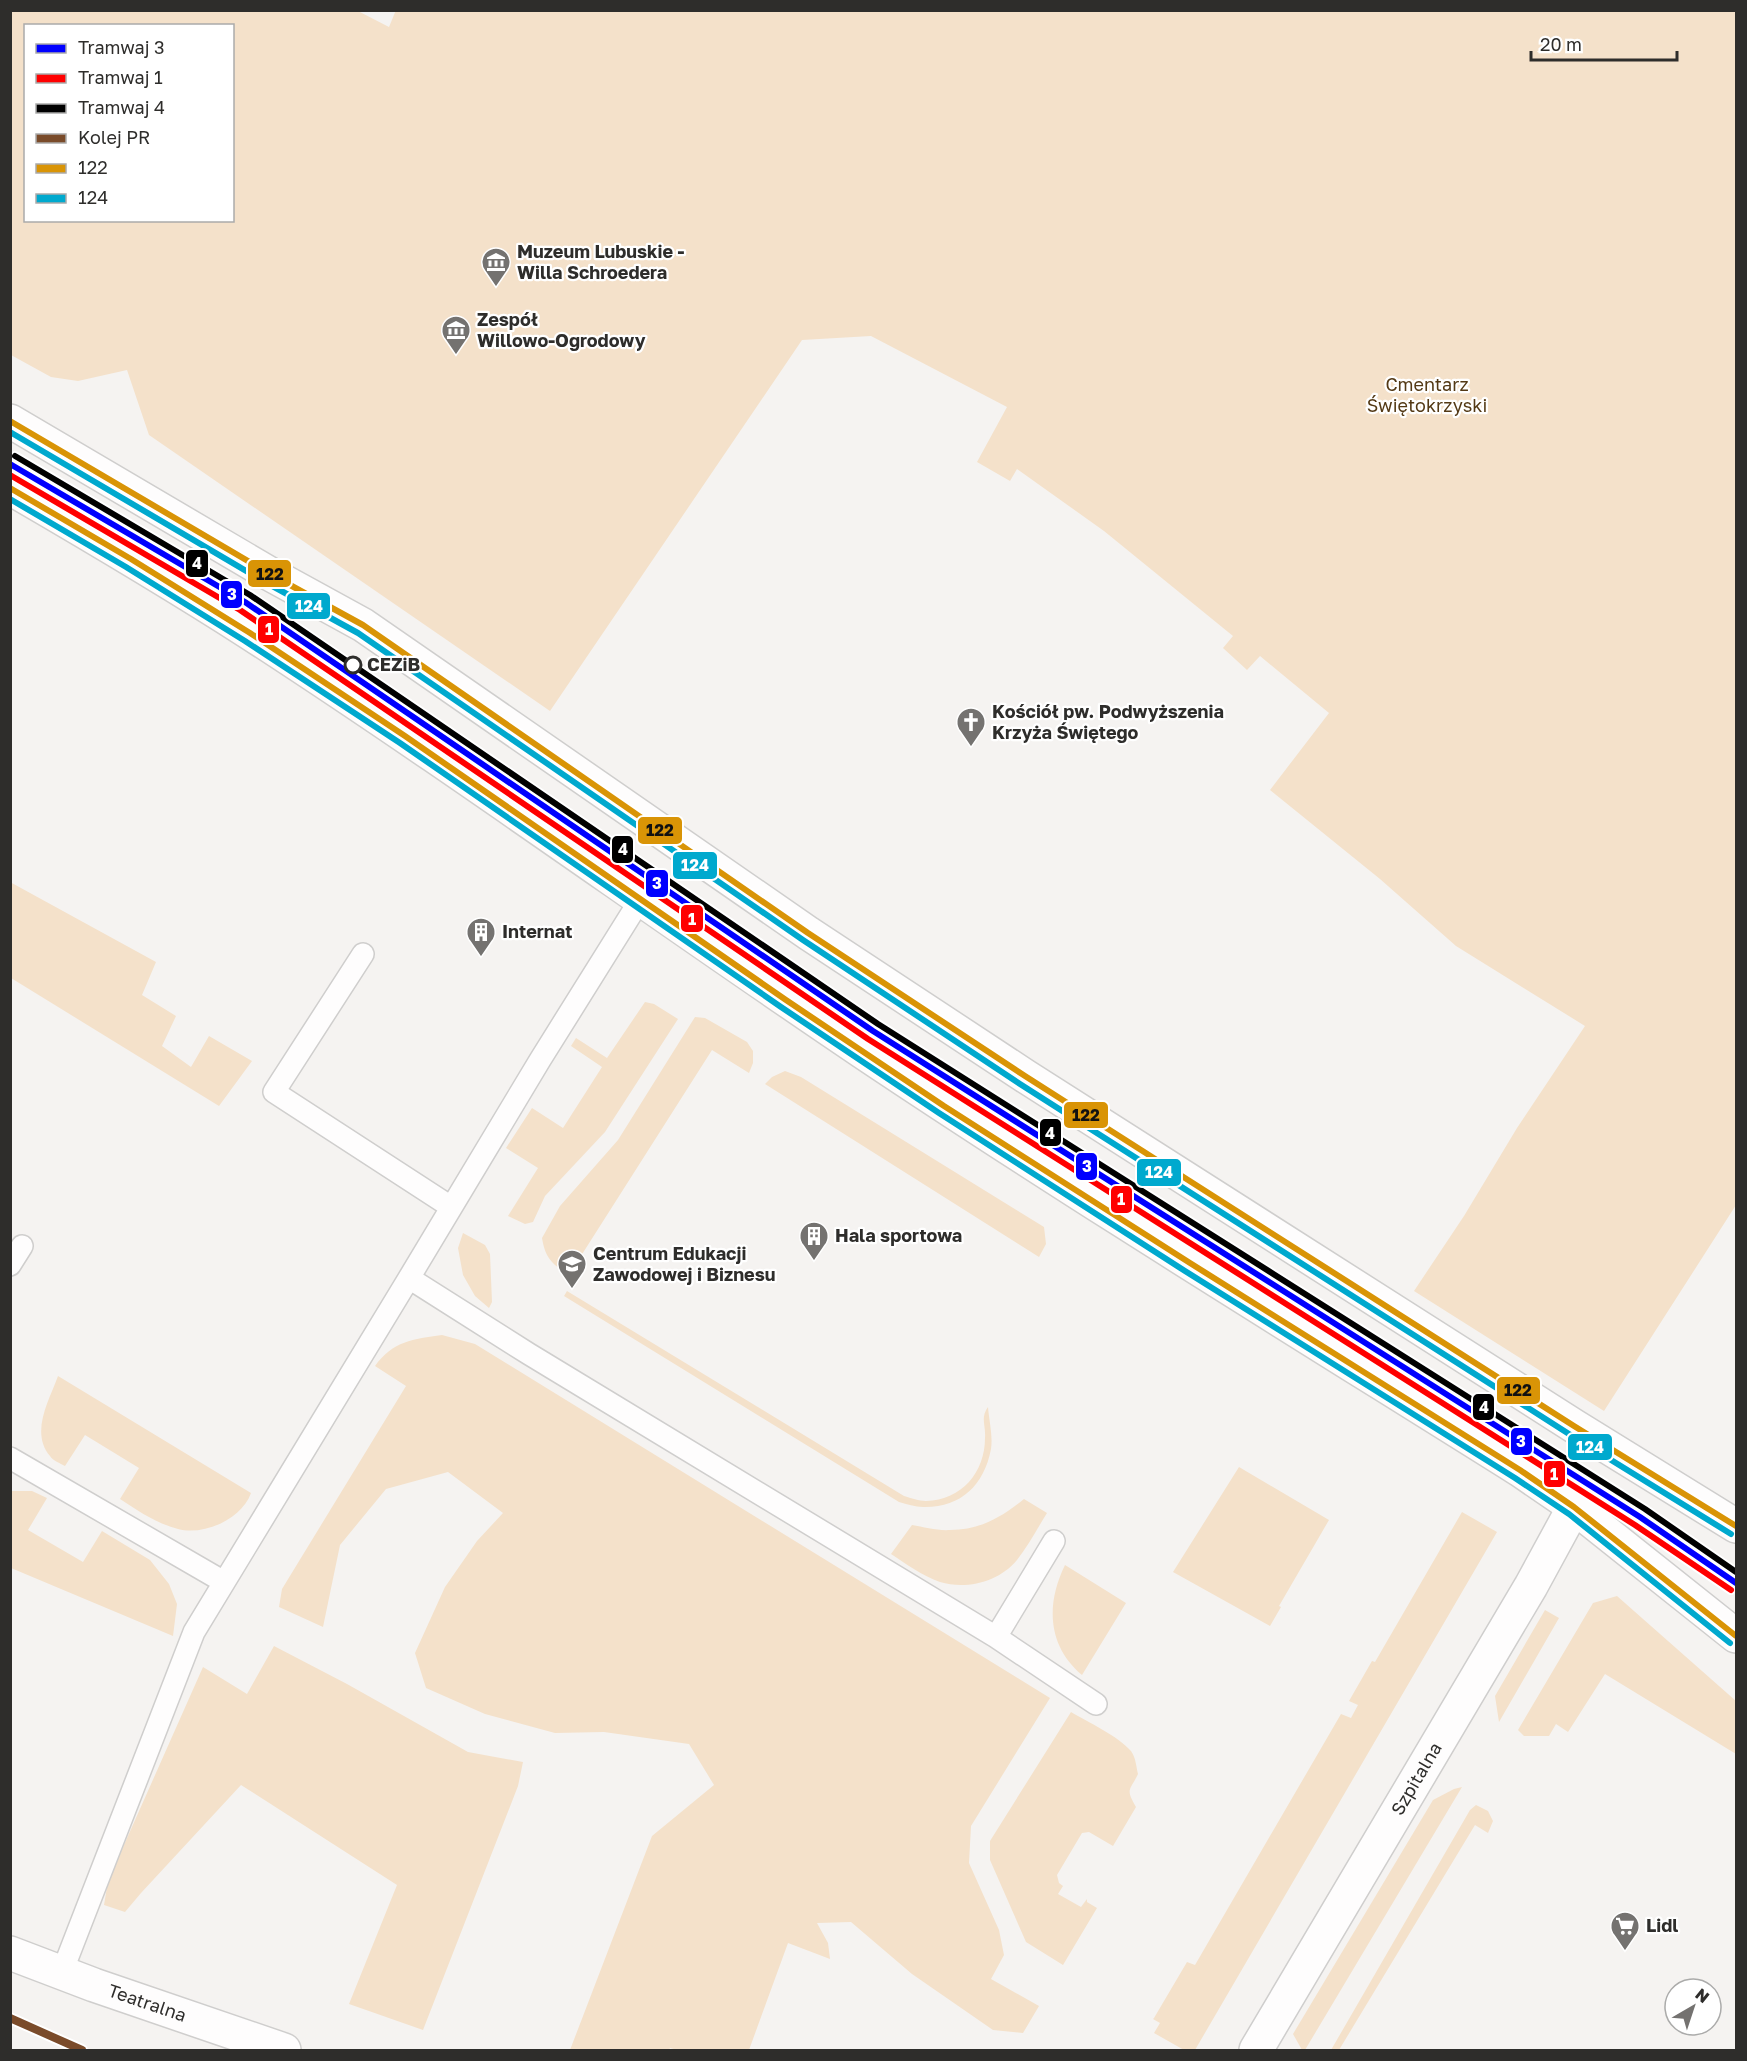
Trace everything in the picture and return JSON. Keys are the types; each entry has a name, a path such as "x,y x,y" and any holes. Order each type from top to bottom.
{"main road":[{"path":"10,420 270,574 363,625 798,927 941,1021 1575,1426 1737,1526"},
{"path":"10,488 127,556 247,632 372,714 640,900 996,1139 1520,1470 1574,1506 1737,1636"},
{"name":"Szpitalna","path":"1256,2050 1525,1596 1574,1506"},
{"name":"Teatralna","path":"10,1953 284,2050"}],"lane":[{"path":"62,1972 189,1643 451,1207 640,900"},
{"path":"363,954 274,1092 451,1207"},
{"path":"10,1265 22,1246"},
{"path":"409,1278 529,1354 996,1637 1096,1704"},
{"path":"10,1458 224,1582"},
{"path":"996,1637 1054,1541"}],"green space":[{"name":"Cmentarz Świętokrzyski","path":"356,10 389,27 396,10 1736,11 1736,1205 1604,1411 1414,1291 1464,1216 1517,1128 1585,1026 1456,946 1380,879 1270,790 1329,713 1260,656 1247,670 1223,648 1233,636 1104,531 1017,469 1010,481 977,462 1007,407 871,336 802,340 550,711 149,435 127,370 78,381 51,377 11,355 11,11"},
{"path":"10,882 156,962 142,995 176,1016 162,1046 191,1067 209,1036 252,1061 219,1106 11,978"},
{"path":"645,1002 654,1004 678,1019 605,1132 545,1196 533,1222 525,1224 508,1216 538,1168 506,1148 532,1108 563,1128 602,1067 571,1046 576,1038 607,1058"},
{"path":"695,1017 705,1018 747,1042 753,1051 753,1063 749,1073 712,1050 579,1259 585,1263 575,1278 552,1262 546,1253 542,1238 560,1206 618,1140"},
{"path":"785,1071 801,1077 1044,1227 1046,1244 1039,1257 765,1084 772,1077"},
{"path":"463,1233 485,1245 490,1254 492,1302 489,1308 475,1296 463,1275 458,1248"},
{"path":"567,1291 904,1496 923,1501 939,1499 950,1496 969,1482 981,1462 984,1450 984,1418 988,1407 991,1449 983,1474 968,1492 948,1504 920,1507 899,1502 564,1296"},
{"path":"442,1335 475,1344 1050,1698 971,1826 969,1863 999,1930 1004,1955 991,1979 1039,2006 1023,2033 993,2030 912,1974 851,1922 817,1923 828,1943 830,1959 788,1943 749,2050 677,2050 670,2048 669,2050 570,2050 652,1836 714,1785 689,1744 604,1732 555,1733 485,1714 426,1688 415,1653 445,1587 477,1541 503,1513 448,1472 386,1489 340,1545 323,1627 279,1607 282,1589 406,1386 375,1366 396,1346 413,1340"},
{"path":"58,1376 251,1493 246,1502 231,1518 210,1528 188,1531 178,1529 155,1520 120,1499 139,1468 85,1435 65,1466 55,1461 44,1447 41,1427 46,1406"},
{"path":"1239,1467 1329,1520 1279,1606 1281,1607 1270,1626 1173,1572"},
{"path":"10,1491 32,1491 47,1498 28,1530 83,1562 102,1531 150,1560 169,1584 177,1604 173,1636 11,1568"},
{"path":"1024,1499 1047,1513 1017,1560 1010,1568 992,1579 960,1585 940,1582 891,1554 912,1525 945,1530 971,1528 999,1517"},
{"path":"1462,1512 1497,1532 1195,2050 1184,2050 1154,2033 1160,2023 1153,2019 1187,1962 1195,1965 1341,1714 1351,1718 1358,1705 1349,1701 1372,1661 1375,1662"},
{"path":"1065,1565 1126,1603 1082,1675 1062,1651 1053,1623 1055,1594"},
{"path":"1617,1596 1736,1701 1736,1754 1605,1674 1568,1732 1556,1724 1549,1736 1524,1736 1518,1730 1593,1603"},
{"path":"1545,1610 1559,1618 1499,1722 1495,1696"},
{"path":"274,1646 468,1752 523,1762 518,1786 423,2030 349,2004 397,1885 241,1785 125,1912 104,1905 108,1881 203,1667 247,1694"},
{"path":"1071,1712 1125,1745 1134,1756 1138,1774 1130,1793 1136,1807 1113,1846 1089,1832 1082,1833 1057,1875 1059,1883 1063,1886 1058,1894 1081,1907 1087,1899 1087,1902 1097,1908 1063,1965 1026,1942 990,1860 990,1841"},
{"path":"1462,1787 1305,2050 1302,2050 1293,2034 1433,1800"},
{"path":"1476,1805 1488,1811 1493,1821 1488,1833 1475,1825 1339,2050 1331,2050 1470,1810"}],"tram line":[{"name":"4","path":"15,456 250,595 878,1024 1645,1509 1736,1572"},
{"name":"3","path":"10,464 245,602 873,1031 1640,1517 1736,1583"},
{"name":"1","path":"10,475 240,610 868,1039 1635,1525 1731,1590"}],"rail line":[{"name":"PR","path":"10,2018 82,2050"}],"transit line":[{"name":"122","path":"10,421 270,574 363,625 808,933 1025,1076 1574,1426 1736,1526"},
{"name":"124","path":"10,432 265,582 358,633 803,940 1020,1084 1569,1434 1731,1534"},
{"name":"122","path":"10,488 131,559 250,633 405,736 786,1000 944,1106 1520,1470 1574,1507 1736,1636"},
{"name":"124","path":"10,499 245,641 400,743 781,1007 939,1113 1515,1478 1569,1514 1730,1643"}],"place":[{"name":"Muzeum Lubuskie - Willa Schroedera","path":"496,288"},
{"name":"Zespół Willowo-Ogrodowy","path":"456,356"},
{"name":"CEZiB","path":"353,665"},
{"name":"Kościół pw. Podwyższenia Krzyża Świętego","path":"971,748"},
{"name":"Internat","path":"481,958"},
{"name":"Hala sportowa","path":"814,1262"},
{"name":"Centrum Edukacji Zawodowej i Biznesu","path":"572,1290"},
{"name":"Lidl","path":"1625,1952"}]}
